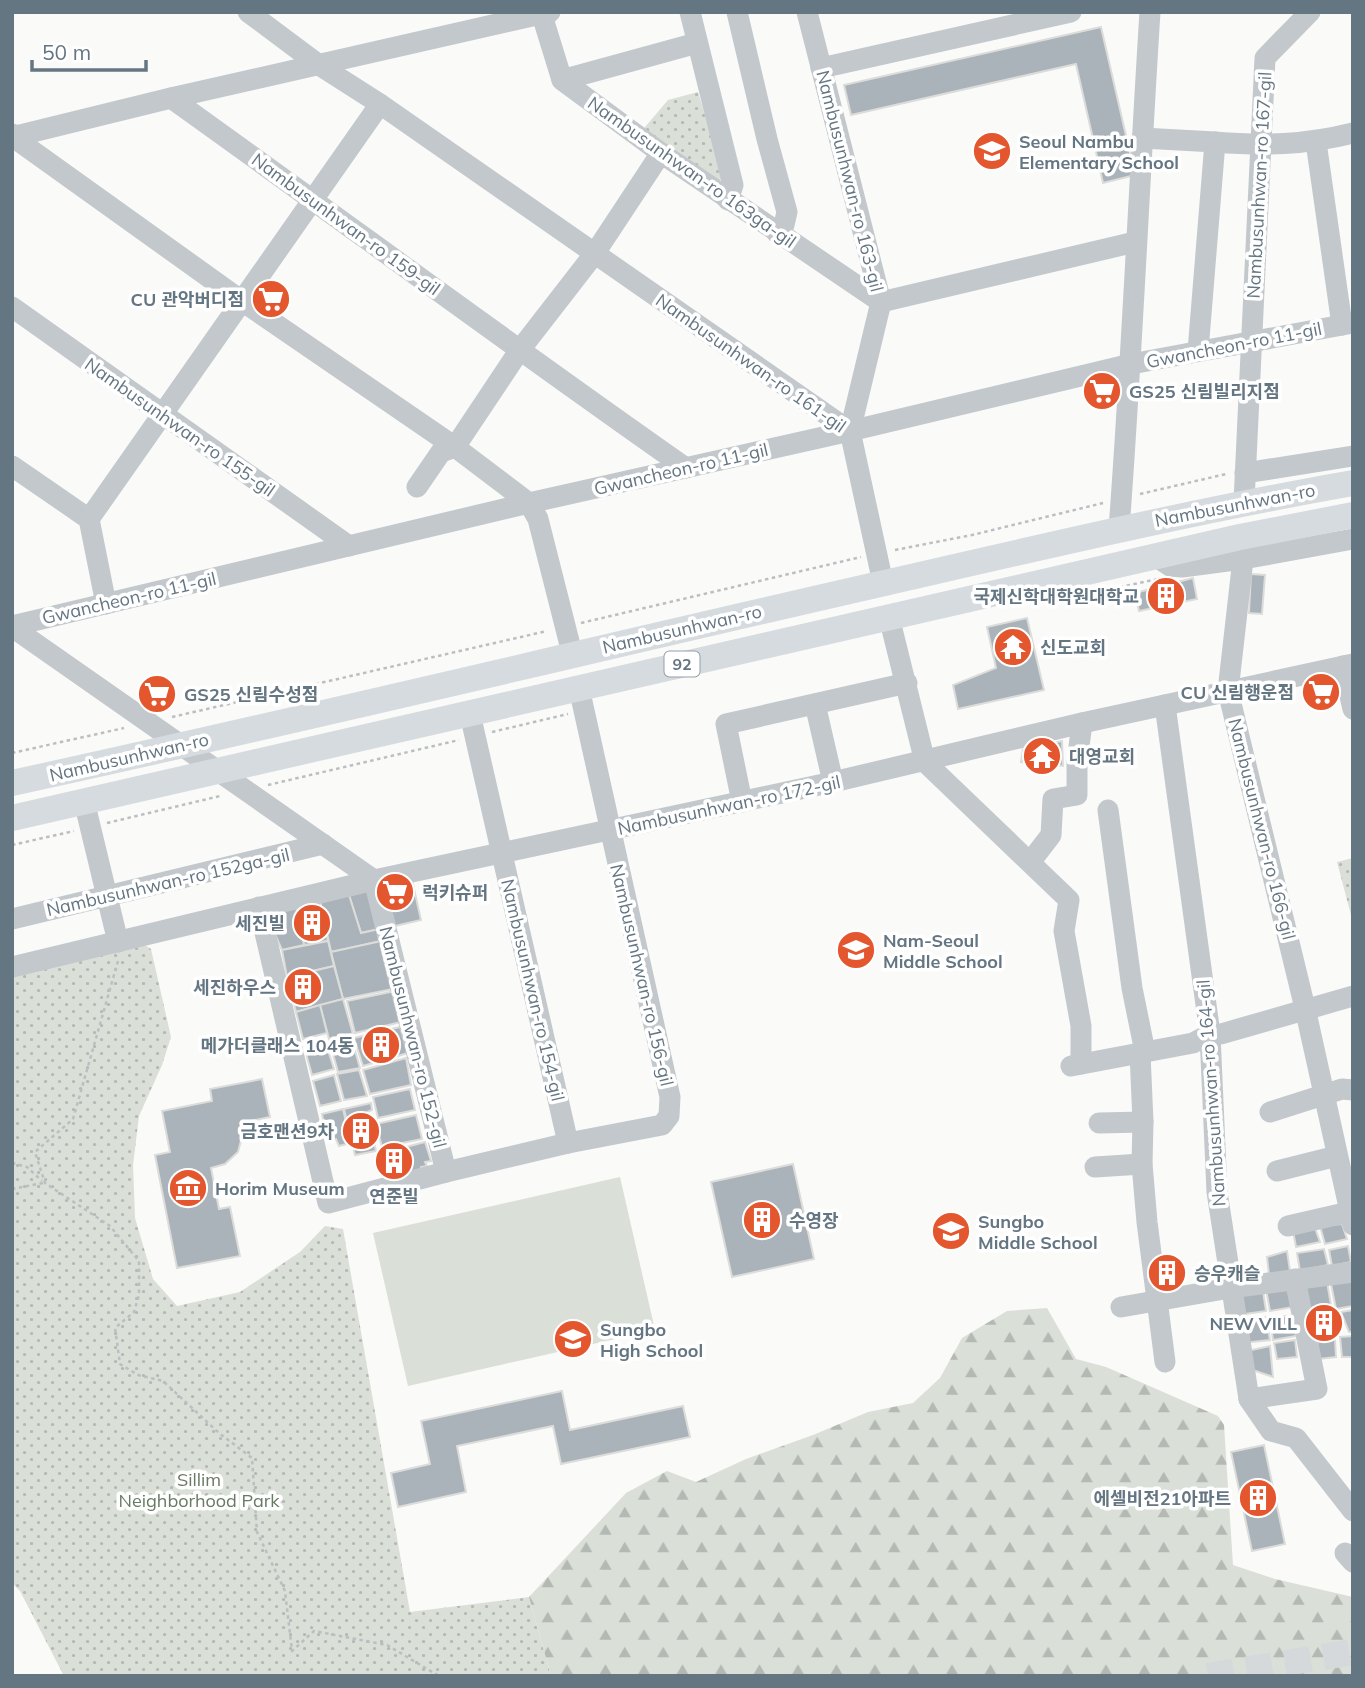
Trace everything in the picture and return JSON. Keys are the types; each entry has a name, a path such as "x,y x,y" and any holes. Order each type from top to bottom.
{"main road":[{"name":"Nambusunhwan-ro","path":"12,783 182,746 572,653 1119,528 1353,482"},
{"name":"Nambusunhwan-ro","path":"12,818 87,814 216,769 473,725 889,617 1161,567 1353,515"}],"street":[{"name":"Nambusunhwan-ro 161-gil","path":"248,12 319,65 380,104 850,431 883,583"},
{"path":"690,12 733,185 728,200"},
{"path":"737,12 787,212 778,233"},
{"name":"Nambusunhwan-ro 163-gil","path":"807,12 881,302 850,431"},
{"path":"821,68 1071,12"},
{"path":"1119,528 1131,364 1135,242 1150,12"},
{"name":"Nambusunhwan-ro 167-gil","path":"1244,502 1265,58 1310,12"},
{"path":"12,136 544,13 562,80 697,43"},
{"name":"Nambusunhwan-ro 163ga-gil","path":"562,80 728,200 881,302"},
{"name":"Nambusunhwan-ro 159-gil","path":"171,98 519,351 686,468"},
{"path":"89,519 380,104"},
{"path":"1142,138 1261,146 1316,142 1353,133"},
{"path":"12,136 242,301 455,447 529,503 538,519 572,653"},
{"path":"1198,351 1215,142"},
{"path":"1316,142 1347,324"},
{"path":"417,487 441,452 455,447 519,351 595,253 661,153"},
{"path":"881,302 1135,242"},
{"name":"Nambusunhwan-ro 155-gil","path":"12,307 349,546"},
{"name":"Gwancheon-ro 11-gil","path":"12,626 1131,364 1347,324"},
{"path":"1245,471 1353,456"},
{"path":"12,466 89,519 106,604"},
{"path":"1161,567 1243,559 1353,539"},
{"name":"Nambusunhwan-ro 166-gil","path":"1243,559 1228,691 1305,1008 1350,1210 1288,1226"},
{"path":"889,617 926,762 1069,900 1064,931 1081,1026 1076,1065 1193,1043 1210,1034 1221,1034 1353,996"},
{"path":"12,626 374,880"},
{"path":"1348,665 1353,709"},
{"name":"Nambusunhwan-ro 172-gil","path":"12,967 374,880 926,762 1082,723 1348,665"},
{"path":"742,802 726,724 906,683"},
{"name":"Nambusunhwan-ro 156-gil","path":"568,1143 662,1125 669,1116 670,1097 581,699"},
{"path":"814,704 834,782"},
{"name":"Nambusunhwan-ro 164-gil","path":"1165,705 1210,1034 1217,1192 1249,1399 1271,1431 1296,1438 1352,1510"},
{"path":"1031,861 1051,835 1053,799 1077,795 1077,762 1082,723"},
{"name":"Nambusunhwan-ro 154-gil","path":"473,725 568,1143"},
{"path":"1108,810 1142,1052 1142,1164 1165,1362"},
{"path":"87,814 107,897 121,941"},
{"name":"Nambusunhwan-ro 152ga-gil","path":"12,919 323,845"},
{"name":"Nambusunhwan-ro 152-gil","path":"259,907 328,1203 446,1172 374,880"},
{"path":"1270,1112 1342,1089 1353,1090"},
{"path":"1099,1124 1143,1122"},
{"path":"446,1172 568,1143"},
{"path":"1277,1171 1337,1156"},
{"path":"1095,1167 1142,1164"},
{"path":"1121,1307 1230,1288 1353,1272"},
{"path":"1249,1399 1317,1389 1295,1279"}],"path":[{"path":"12,754 1245,471"},
{"path":"1099,592 1161,567"},
{"path":"12,845 87,814 246,790 473,725 581,699"},
{"path":"45,1183 36,1152 73,1119 121,941"},
{"path":"12,1163 27,1167 45,1183 110,1226 139,1261 139,1295 134,1311 116,1328 120,1364 138,1375 163,1381 219,1433 252,1458 257,1532 285,1591 292,1651 314,1631 387,1645 439,1676"},
{"path":"12,1189 45,1183"}],"green space":[{"path":"698,92 724,176 717,184 640,133 668,100"},
{"path":"1353,858 1353,914 1351,915 1337,862"},
{"name":"Sillim Neighborhood Park","path":"143,944 151,949 171,1037 162,1065 139,1116 133,1165 135,1218 153,1279 177,1306 240,1292 300,1252 325,1226 343,1229 410,1612 529,1597 551,1676 64,1676 20,1591 12,1583 12,975"},
{"path":"620,1177 655,1330 408,1386 373,1233"},
{"path":"1047,1308 1076,1359 1106,1367 1218,1416 1224,1425 1233,1565 1275,1579 1353,1597 1353,1676 551,1676 529,1597 626,1493 667,1471 696,1482 746,1459 868,1412 913,1403 940,1378 962,1338 1007,1311"}],"building":[{"path":"1101,27 1135,175 1103,183 1076,64 851,115 844,85"},
{"path":"1251,574 1265,575 1262,614 1249,613"},
{"name":"국제신학대학원대학교","path":"1193,578 1197,599 1139,611 1135,593"},
{"name":"신도교회","path":"1027,618 1044,690 958,709 953,685 996,668 987,627"},
{"name":"대영교회","path":"1062,741 1063,766 1021,762 1023,749"},
{"path":"412,880 421,920 395,926 388,899 392,885"},
{"path":"373,889 384,928 361,933 349,895"},
{"path":"349,895 361,933 384,928 386,940 331,952 320,901"},
{"name":"세진빌","path":"320,901 328,941 304,945 296,906"},
{"path":"296,906 304,945 282,950 274,932 284,909"},
{"path":"386,940 398,988 343,999 331,952"},
{"path":"328,941 334,966 287,977 282,950"},
{"path":"334,966 343,999 296,1012 294,1004 319,997 313,971"},
{"name":"세진하우스","path":"313,971 319,997 294,1004 287,977"},
{"path":"395,991 401,1022 355,1033 347,1001"},
{"path":"343,999 353,1034 329,1039 320,1005"},
{"path":"320,1005 327,1033 303,1039 296,1012"},
{"name":"메가더클래스 104동","path":"400,1027 408,1053 363,1066 354,1038"},
{"path":"351,1037 360,1068 338,1072 330,1043"},
{"path":"324,1038 334,1069 312,1075 305,1050 316,1047 314,1040"},
{"path":"406,1058 411,1085 370,1094 363,1070"},
{"path":"359,1070 367,1096 344,1100 337,1074"},
{"path":"334,1075 341,1101 320,1106 313,1081"},
{"name":"Horim Museum","path":"262,1079 270,1117 240,1123 243,1133 238,1152 225,1164 211,1168 219,1209 230,1207 240,1256 177,1268 155,1155 170,1152 162,1111 212,1101 210,1089"},
{"path":"410,1089 415,1110 378,1118 373,1097"},
{"name":"금호맨션9차","path":"371,1103 372,1110 367,1112 376,1151 355,1155 344,1109"},
{"path":"343,1109 351,1143 339,1146 336,1139 327,1140 322,1114"},
{"path":"416,1115 422,1139 382,1147 376,1124"},
{"path":"425,1142 431,1161 425,1162 427,1166 421,1167 422,1172 410,1175 402,1148"},
{"name":"연준빌","path":"400,1147 407,1169 402,1170 404,1177 388,1180 380,1153"},
{"name":"수영장","path":"793,1164 814,1259 732,1277 711,1182"},
{"path":"1342,1224 1347,1239 1325,1244 1320,1226"},
{"path":"1315,1228 1320,1242 1296,1247 1293,1231"},
{"path":"1348,1246 1351,1262 1332,1266 1329,1250"},
{"path":"1324,1249 1328,1265 1300,1271 1297,1253"},
{"path":"1287,1251 1290,1271 1269,1275 1267,1257"},
{"name":"승우캐슬","path":"1179,1262 1181,1282 1154,1286 1151,1265"},
{"path":"1353,1278 1353,1306 1336,1309 1331,1284"},
{"path":"1327,1282 1331,1305 1305,1309 1300,1286"},
{"path":"1288,1288 1293,1307 1270,1311 1266,1289"},
{"path":"1263,1291 1266,1311 1238,1315 1236,1294"},
{"path":"1353,1310 1353,1332 1349,1332 1341,1312"},
{"name":"NEW VILL","path":"1338,1312 1339,1330 1311,1333 1308,1316"},
{"path":"1293,1315 1296,1336 1273,1340 1270,1318"},
{"path":"1266,1317 1270,1340 1243,1343 1239,1320"},
{"path":"1353,1336 1353,1357 1342,1357 1340,1337"},
{"path":"1335,1339 1336,1357 1319,1359 1317,1340"},
{"path":"1295,1340 1297,1357 1277,1359 1274,1343"},
{"path":"1270,1346 1273,1377 1250,1369 1247,1351"},
{"path":"562,1391 570,1430 683,1406 690,1437 561,1464 553,1426 457,1446 466,1492 398,1507 391,1473 430,1464 421,1421"},
{"name":"에셀비전21아파트","path":"1264,1445 1285,1544 1252,1551 1231,1452"}],"tunnel":[{"path":"1208,1676 1353,1652"}],"place":[{"name":"Seoul Nambu Elementary School","path":"992,151"},
{"name":"CU 관악버디점","path":"271,299"},
{"name":"GS25 신림빌리지점","path":"1102,391"},
{"name":"국제신학대학원대학교","path":"1166,596"},
{"name":"신도교회","path":"1013,647"},
{"name":"CU 신림행운점","path":"1321,692"},
{"name":"GS25 신림수성점","path":"157,694"},
{"name":"대영교회","path":"1042,756"},
{"name":"럭키슈퍼","path":"395,892"},
{"name":"세진빌","path":"312,923"},
{"name":"Nam-Seoul Middle School","path":"856,950"},
{"name":"세진하우스","path":"303,987"},
{"name":"메가더클래스 104동","path":"381,1045"},
{"name":"금호맨션9차","path":"361,1131"},
{"name":"연준빌","path":"394,1161"},
{"name":"Horim Museum","path":"188,1188"},
{"name":"수영장","path":"762,1220"},
{"name":"Sungbo Middle School","path":"951,1231"},
{"name":"승우캐슬","path":"1167,1273"},
{"name":"NEW VILL","path":"1324,1323"},
{"name":"Sungbo High School","path":"573,1339"},
{"name":"에셀비전21아파트","path":"1258,1498"}]}
